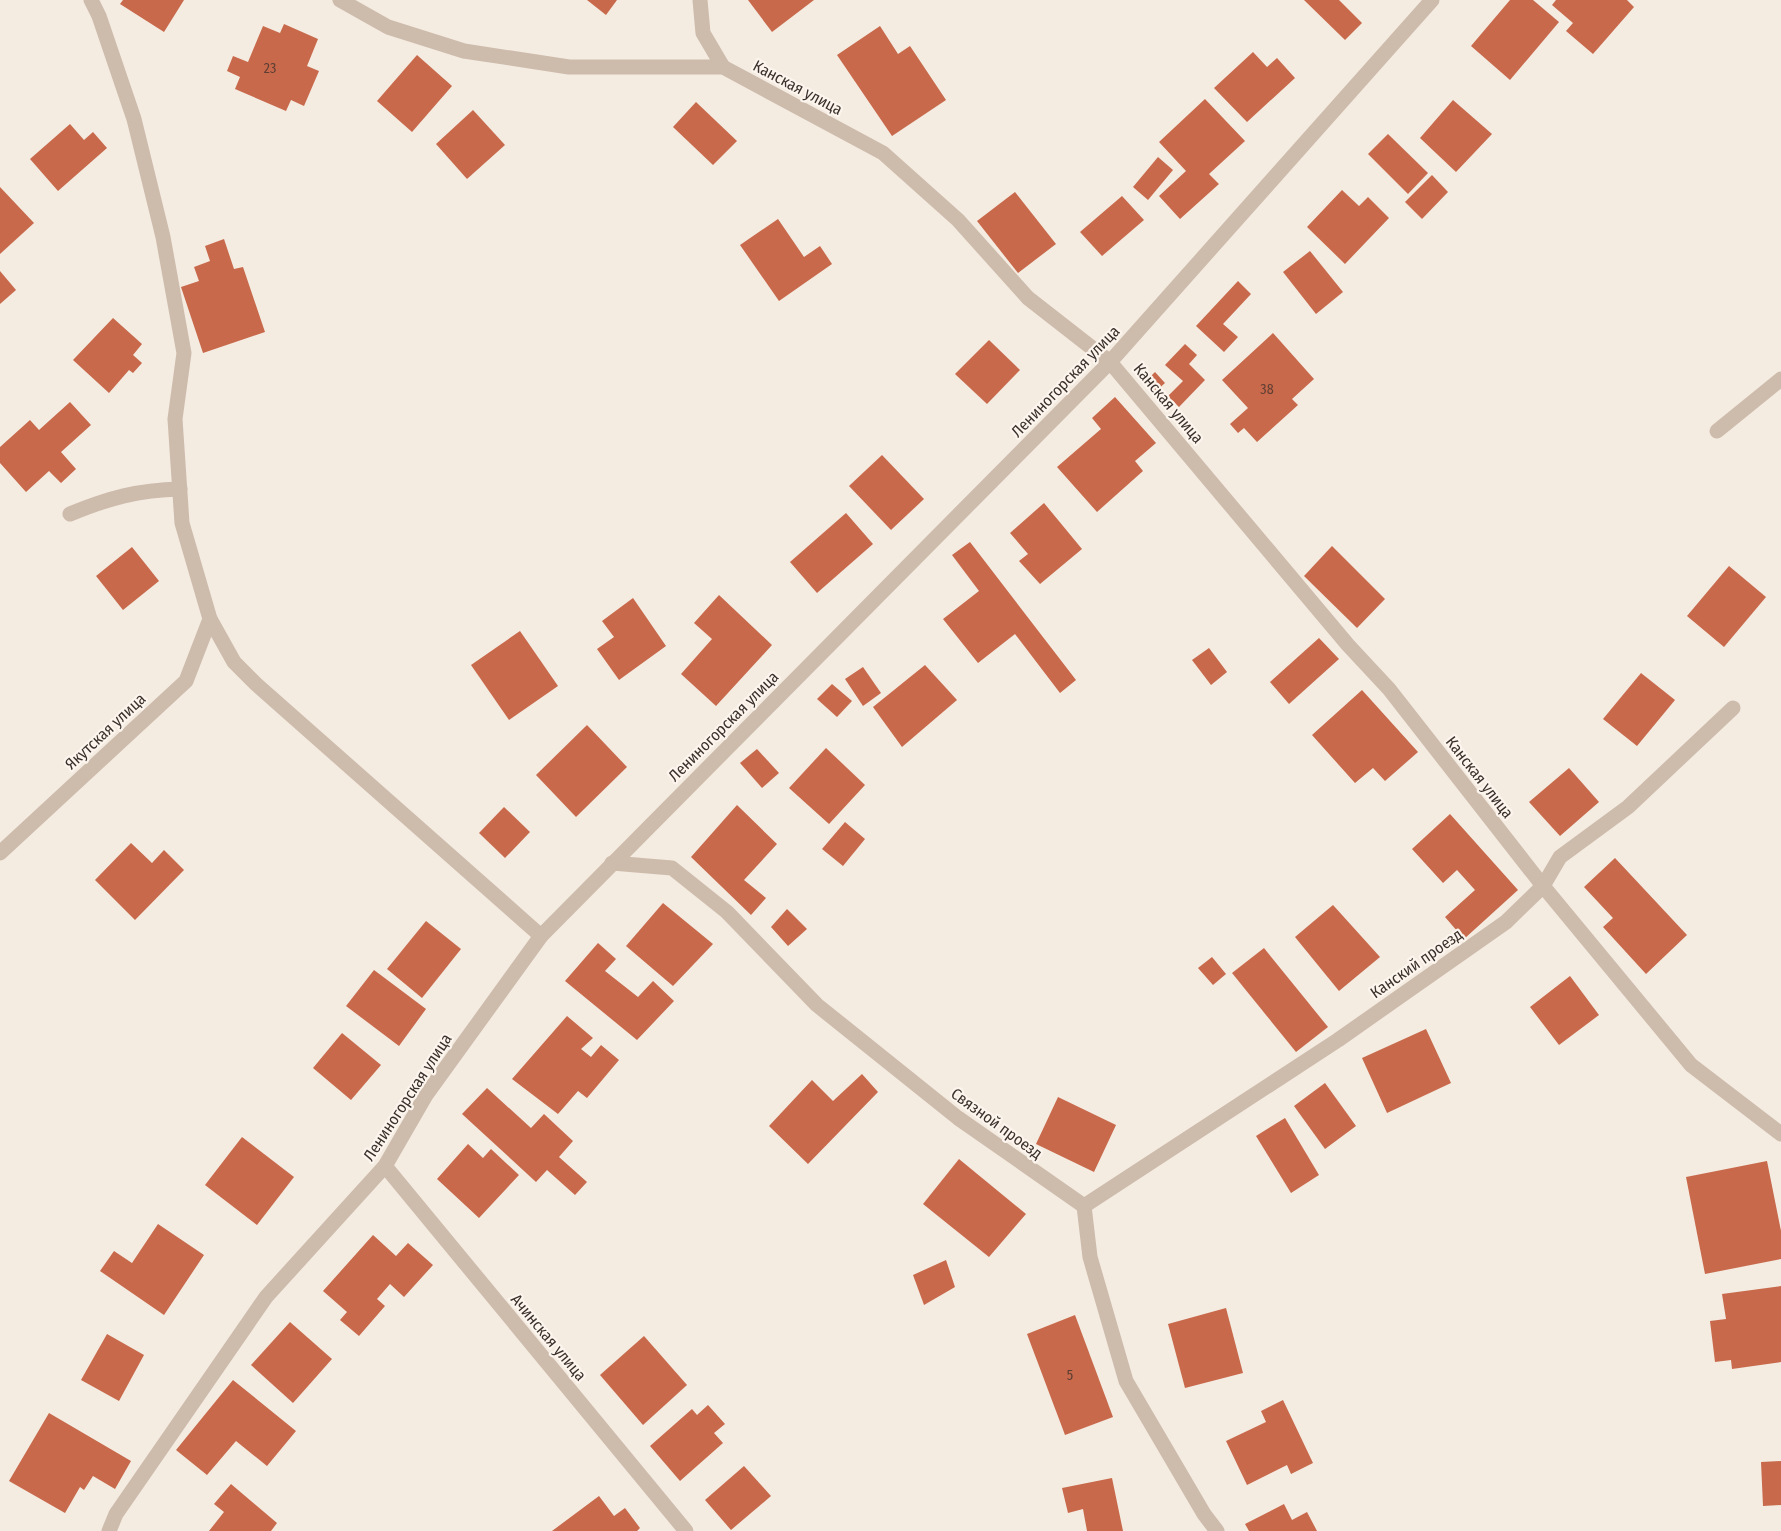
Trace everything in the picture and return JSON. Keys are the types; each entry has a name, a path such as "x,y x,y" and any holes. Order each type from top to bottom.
{"street":[{"path":"91,0 99,16 134,119 164,237 183,353 175,418 182,523 210,619 234,662 256,684 541,936"},
{"name":"Канская улица","path":"340,0 388,27 464,51 569,67 723,67 883,153 958,220 1028,298 1110,362 1348,645 1389,690 1543,886 1691,1065 1781,1134"},
{"path":"700,0 703,33 723,67"},
{"name":"Лениногорская улица","path":"109,1531 116,1514 266,1297 385,1166 426,1095 541,936 1110,362 1432,0"},
{"path":"1718,431 1781,379"},
{"path":"70,513 106,499 145,490 180,489"},
{"name":"Якутская улица","path":"0,854 186,681 210,619"},
{"name":"Канский проезд","path":"1084,1206 1338,1040 1506,922 1543,886 1560,857 1628,807 1733,708"},
{"name":"Связной проезд","path":"612,863 672,868 727,912 817,1005 958,1118 1084,1206"},
{"name":"Ачинская улица","path":"385,1166 686,1531"},
{"path":"1084,1206 1090,1257 1126,1381 1204,1515 1217,1531"}],"building":[{"path":"123,0 184,0 164,32 120,4"},
{"path":"587,0 617,0 606,15"},
{"path":"748,0 814,0 772,32"},
{"path":"1304,0 1339,0 1362,23 1345,40"},
{"path":"1510,0 1533,0 1559,22 1510,80 1471,46"},
{"path":"1556,0 1627,0 1634,7 1593,54 1566,31 1573,23 1552,5"},
{"path":"284,24 318,39 307,66 319,71 304,106 291,100 286,111 235,89 240,77 227,71 233,56 248,62 263,26 280,33"},
{"path":"880,26 898,54 910,46 946,100 892,136 837,55"},
{"path":"1253,52 1267,67 1277,58 1295,78 1247,122 1214,88"},
{"path":"417,55 452,86 412,132 377,101"},
{"path":"1205,99 1245,141 1209,174 1219,184 1180,219 1159,196 1186,171 1159,142"},
{"path":"1453,100 1492,134 1456,172 1420,138"},
{"path":"696,102 737,141 713,165 673,127"},
{"path":"473,110 505,145 467,179 436,144"},
{"path":"70,124 84,140 93,132 107,148 58,191 30,159"},
{"path":"1388,134 1428,173 1408,194 1368,154"},
{"path":"1158,157 1173,170 1148,200 1133,187"},
{"path":"1432,175 1448,192 1422,219 1405,202"},
{"path":"0,187 34,223 0,254"},
{"path":"1342,190 1359,206 1368,197 1389,218 1345,264 1307,227"},
{"path":"1015,192 1056,244 1018,273 977,221"},
{"path":"1122,196 1144,220 1102,256 1080,232"},
{"path":"778,219 804,257 820,246 832,264 779,301 740,245"},
{"path":"224,239 234,269 243,267 265,332 203,353 181,287 199,281 194,267 210,261 205,246"},
{"path":"1310,251 1343,292 1316,314 1283,272"},
{"path":"0,271 16,290 0,304"},
{"path":"1238,281 1251,294 1223,324 1238,337 1224,352 1196,326"},
{"path":"113,318 142,344 133,355 142,363 133,373 129,370 109,393 73,360"},
{"path":"1273,333 1314,379 1292,399 1298,405 1257,442 1244,428 1238,433 1230,424 1248,408 1222,380"},
{"path":"989,340 1020,370 987,404 955,374"},
{"path":"1185,344 1197,355 1189,364 1205,380 1179,407 1168,396 1183,381 1165,365"},
{"path":"1155,372 1165,383 1155,392 1145,382"},
{"path":"1115,397 1156,443 1135,461 1143,471 1097,512 1057,467 1101,429 1092,418"},
{"path":"70,402 91,425 61,452 76,469 61,483 49,471 26,492 0,463 0,447 30,420 39,430"},
{"path":"882,455 924,499 891,530 849,486"},
{"path":"1044,503 1082,549 1040,584 1019,561 1028,554 1010,533"},
{"path":"846,513 873,544 817,593 790,562"},
{"path":"970,542 1076,680 1060,693 1015,634 978,663 943,619 979,591 952,555"},
{"path":"1332,546 1385,599 1357,628 1304,576"},
{"path":"132,547 159,581 123,610 96,576"},
{"path":"1729,566 1766,597 1724,647 1687,616"},
{"path":"719,595 772,645 716,706 681,674 712,639 694,623"},
{"path":"633,598 666,646 619,680 597,649 614,637 602,621"},
{"path":"520,631 558,686 509,720 471,665"},
{"path":"1319,638 1339,659 1289,704 1270,682"},
{"path":"1209,648 1227,672 1211,685 1192,660"},
{"path":"925,665 957,700 902,747 873,707"},
{"path":"863,667 881,693 863,706 845,679"},
{"path":"1641,673 1675,700 1637,746 1603,719"},
{"path":"832,684 852,701 837,717 817,699"},
{"path":"1362,690 1418,752 1385,781 1373,768 1355,783 1312,735"},
{"path":"587,725 627,767 576,817 536,775"},
{"path":"826,748 865,785 829,824 789,788"},
{"path":"757,749 779,773 762,788 740,763"},
{"path":"1569,768 1599,802 1560,836 1529,802"},
{"path":"737,805 777,844 744,880 766,898 751,915 691,857"},
{"path":"504,807 530,832 505,858 479,833"},
{"path":"1450,814 1518,890 1464,939 1445,917 1475,890 1457,870 1443,883 1412,849"},
{"path":"845,822 865,839 843,866 822,849"},
{"path":"131,843 152,863 164,850 184,870 135,920 95,880"},
{"path":"1615,858 1687,935 1646,974 1603,927 1613,918 1584,887"},
{"path":"663,903 713,944 673,986 626,946"},
{"path":"1333,905 1380,957 1339,991 1295,937"},
{"path":"787,909 807,929 788,946 771,927"},
{"path":"426,921 461,949 422,998 387,969"},
{"path":"598,943 616,959 605,971 638,997 653,981 674,1001 637,1040 565,981"},
{"path":"1264,948 1328,1027 1296,1052 1232,973"},
{"path":"1212,957 1226,974 1213,985 1198,968"},
{"path":"374,970 426,1009 399,1046 346,1006"},
{"path":"1570,976 1599,1015 1559,1045 1530,1007"},
{"path":"567,1016 593,1038 581,1049 591,1057 601,1045 619,1060 587,1098 578,1091 558,1114 512,1079"},
{"path":"1426,1029 1451,1083 1387,1113 1362,1058"},
{"path":"342,1033 381,1065 351,1100 313,1068"},
{"path":"862,1074 878,1092 808,1164 769,1126 812,1080 833,1101"},
{"path":"1325,1083 1356,1126 1325,1149 1294,1106"},
{"path":"487,1088 531,1128 544,1114 573,1141 559,1157 587,1182 575,1195 547,1170 536,1182 462,1114"},
{"path":"1058,1097 1116,1125 1094,1172 1036,1144"},
{"path":"1285,1118 1319,1175 1291,1193 1256,1136"},
{"path":"242,1137 294,1177 257,1225 205,1185"},
{"path":"468,1144 483,1158 491,1149 519,1175 479,1218 437,1179"},
{"path":"959,1159 1026,1214 989,1257 923,1204"},
{"path":"1767,1161 1781,1231 1781,1259 1705,1274 1686,1177"},
{"path":"158,1224 204,1255 164,1315 100,1271 114,1251 132,1263"},
{"path":"373,1235 396,1256 408,1243 433,1265 404,1297 390,1284 377,1299 385,1306 359,1336 340,1320 347,1312 323,1291"},
{"path":"946,1260 955,1287 924,1305 913,1275"},
{"path":"1781,1286 1781,1362 1732,1369 1731,1360 1715,1362 1710,1321 1726,1319 1722,1294"},
{"path":"1226,1308 1243,1373 1185,1388 1168,1324"},
{"path":"1075,1315 1113,1417 1065,1435 1027,1334"},
{"path":"290,1322 332,1359 293,1403 251,1365"},
{"path":"107,1334 144,1355 119,1401 81,1380"},
{"path":"644,1336 687,1385 643,1425 600,1375"},
{"path":"233,1380 296,1431 267,1466 236,1441 207,1475 176,1450"},
{"path":"1283,1400 1313,1463 1291,1474 1287,1465 1247,1485 1226,1441 1266,1422 1261,1411"},
{"path":"708,1405 725,1424 714,1433 723,1443 680,1481 650,1446 692,1409 697,1415"},
{"path":"49,1413 131,1461 115,1489 93,1476 84,1490 80,1487 65,1513 9,1481"},
{"path":"1781,1461 1781,1505 1763,1506 1761,1462"},
{"path":"744,1466 771,1496 731,1530 705,1500"},
{"path":"1112,1478 1123,1531 1087,1531 1083,1509 1068,1513 1062,1488"},
{"path":"231,1484 277,1523 271,1531 209,1531 224,1512 214,1504"},
{"path":"599,1496 614,1516 625,1508 640,1528 637,1531 552,1531"},
{"path":"1284,1504 1292,1520 1307,1512 1317,1531 1249,1531 1245,1524"}]}
